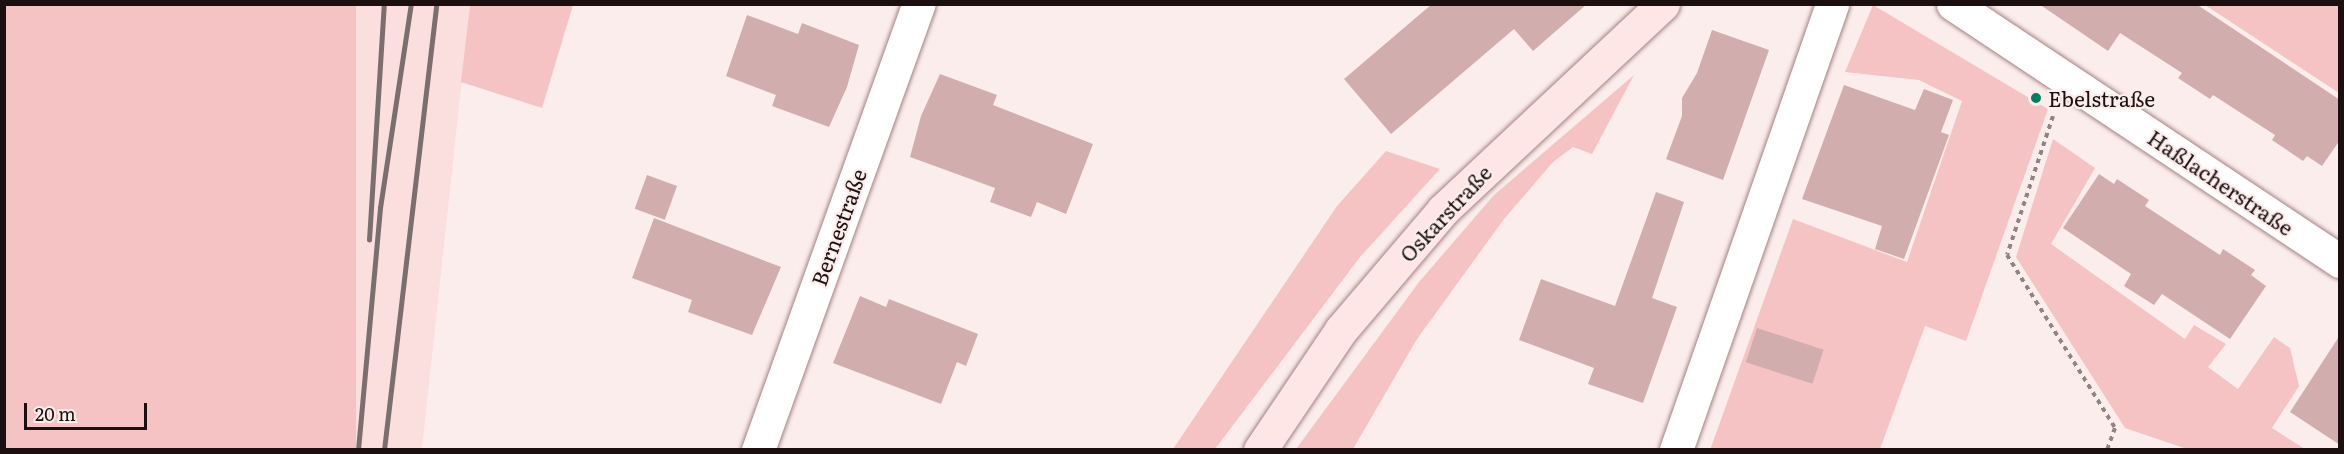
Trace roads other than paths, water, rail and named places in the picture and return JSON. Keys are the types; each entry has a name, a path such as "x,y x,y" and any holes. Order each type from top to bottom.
{"street":[{"name":"Bernestraße","path":"758,450 918,4"},
{"name":"Oskarstraße","path":"1260,450 1341,330 1443,210 1662,4"},
{"path":"1676,450 1832,4"},
{"name":"Haßlacherstraße","path":"1953,4 2340,261"}],"railway":[{"path":"369,240 384,4"},
{"path":"358,450 380,208 411,4"},
{"path":"384,450 436,4"}],"place":[{"name":"Ebelstraße","path":"2036,98"}]}
